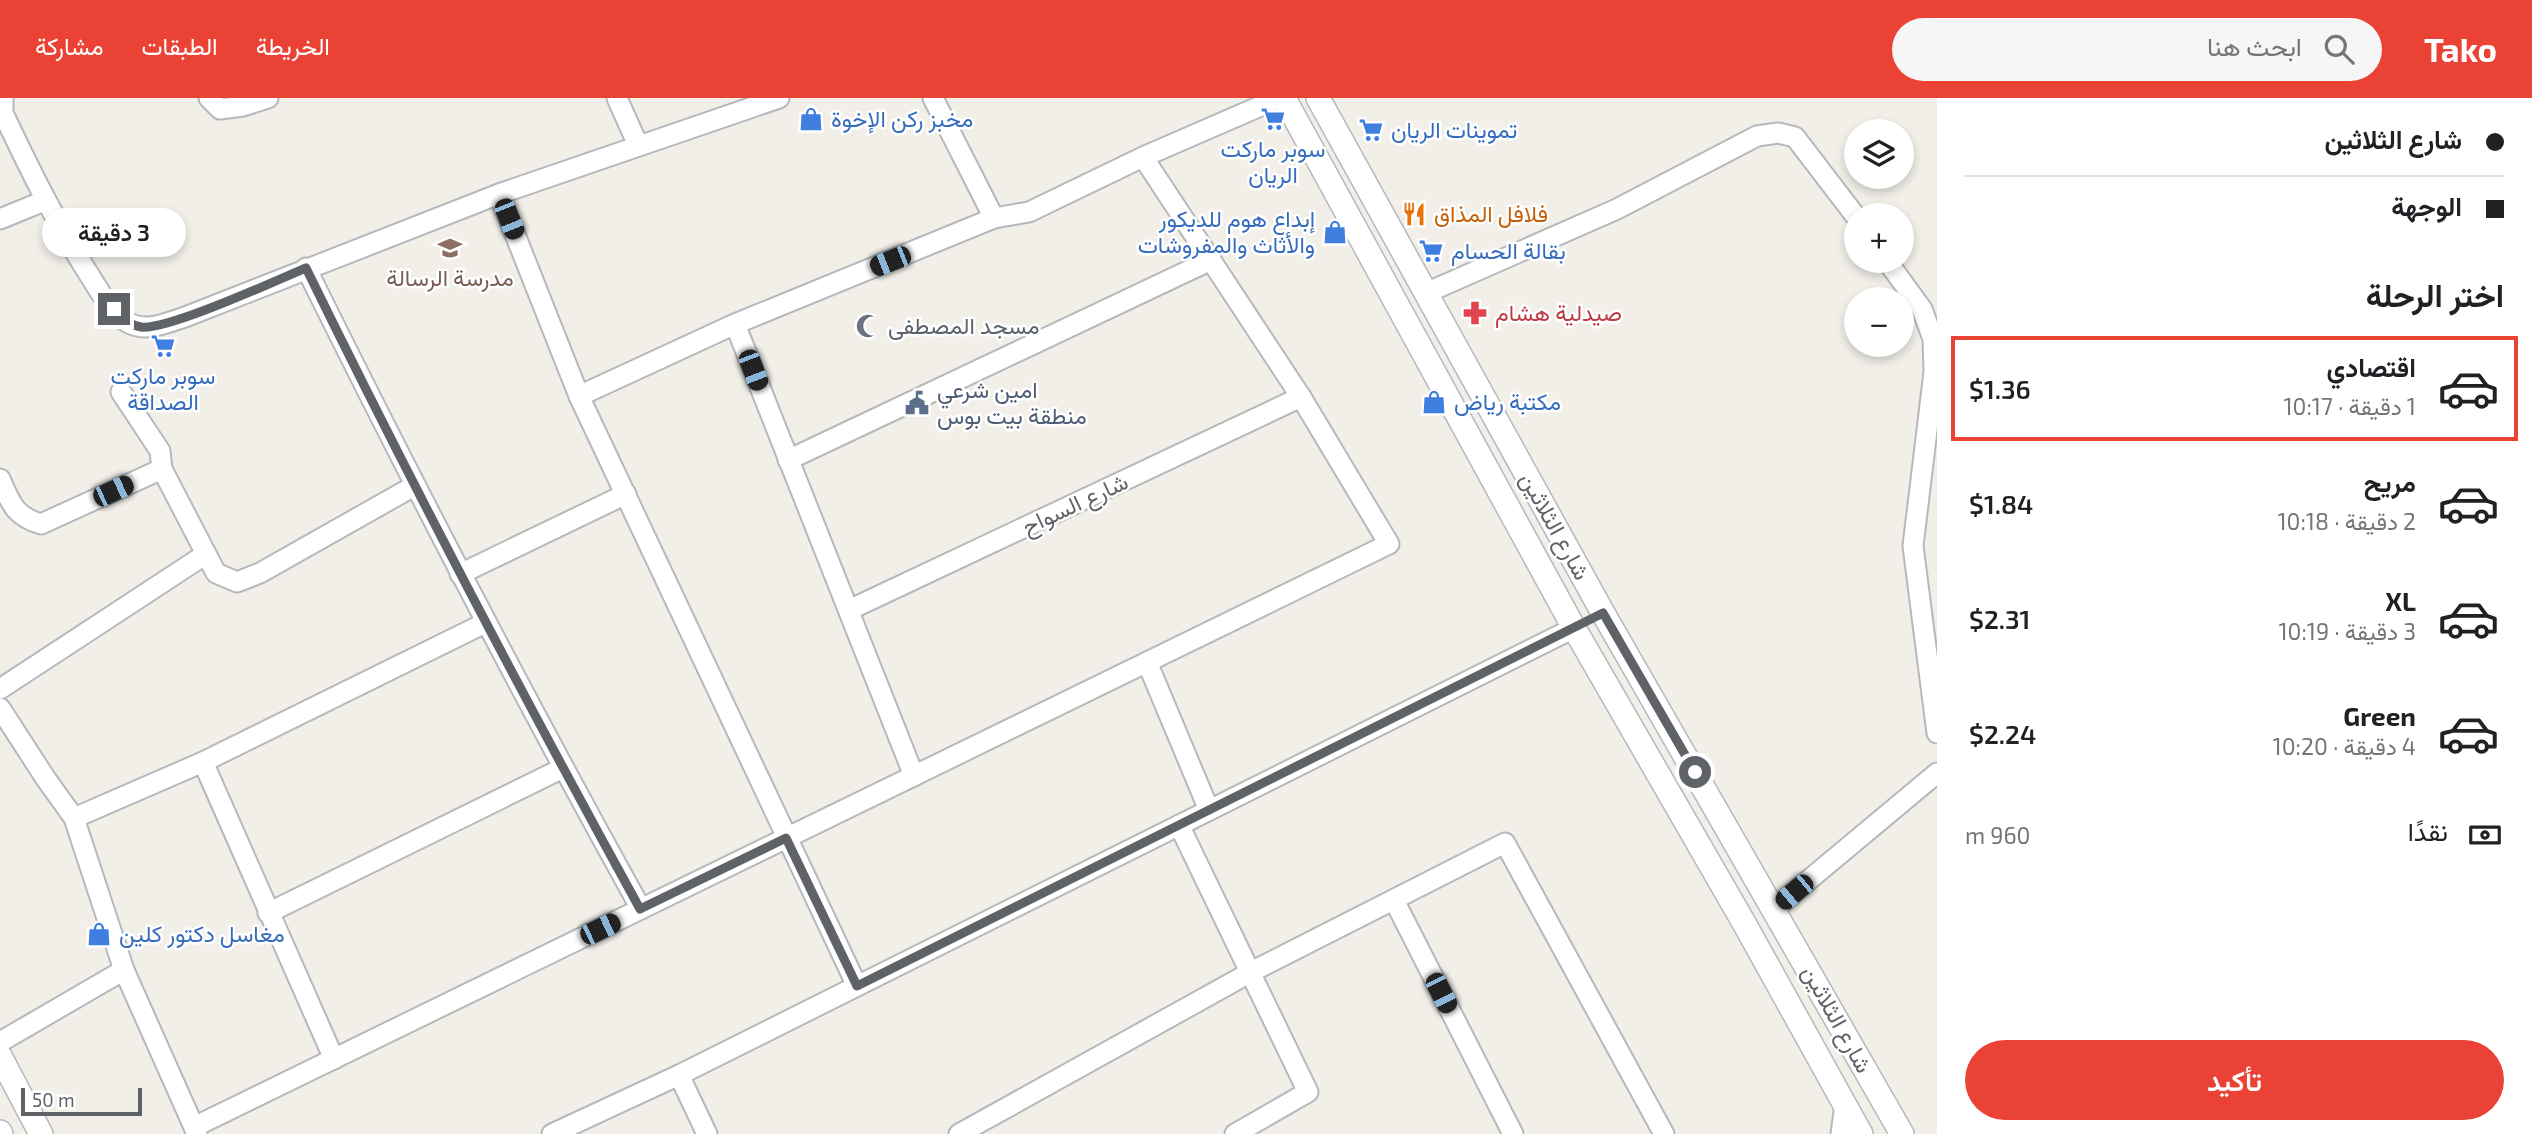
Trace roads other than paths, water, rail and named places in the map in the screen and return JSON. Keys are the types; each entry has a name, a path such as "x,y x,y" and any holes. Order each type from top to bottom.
{"street":[{"path":"3,98 3,113 44,201 99,290 127,322 141,327 153,327 185,317 499,194 773,99"},
{"path":"209,98 220,109 243,106 268,98"},
{"path":"617,98 638,145"},
{"path":"933,98 994,218"},
{"path":"579,396 735,324 994,218 1029,212 1143,157 1281,98"},
{"name":"شارع الثلاثين","path":"1281,98 1574,628 1744,923 1861,1134"},
{"name":"شارع الثلاثين","path":"1318,98 1603,613 1902,1134"},
{"path":"1426,293 1617,209 1757,136 1778,133 1795,137 1846,203"},
{"path":"0,708 74,818 124,970 195,1130 334,1059 1389,544 1301,397 1143,157"},
{"path":"499,194 579,396 857,986"},
{"path":"0,219 44,201"},
{"path":"788,460 1211,260"},
{"path":"306,268 485,623 640,909"},
{"path":"1896,273 1922,309 1933,339 1934,372 1913,546 1937,733"},
{"path":"735,324 914,776"},
{"path":"121,392 160,451 162,469 216,573 237,582 260,573 414,486"},
{"name":"شارع السواح","path":"849,610 1301,397"},
{"path":"0,479 15,509 27,520 41,524 162,469"},
{"path":"460,575 626,494"},
{"path":"0,689 206,554"},
{"path":"552,1134 679,1075 1603,613"},
{"path":"74,818 203,762 485,623"},
{"path":"1147,662 1209,810"},
{"path":"203,762 334,1059"},
{"path":"268,913 563,768"},
{"path":"1744,923 1774,909 1937,772"},
{"path":"1179,825 1308,1092 1235,1134"},
{"path":"959,1134 1251,972 1505,843 1664,1134"},
{"path":"1394,900 1513,1134"},
{"path":"0,1042 124,970"},
{"path":"0,1056 41,1134"},
{"path":"679,1075 707,1134"},
{"path":"1841,1134 1845,1104"}],"place":[{"name":"مخبز ركن الإخوة","path":"811,119"},
{"name":"سوبر ماركت الريان","path":"1273,119"},
{"name":"تموينات الريان","path":"1371,130"},
{"name":"فلافل المذاق","path":"1414,214"},
{"name":"إبداع هوم للديكور والأثاث والمفروشات","path":"1335,232"},
{"name":"مدرسة الرسالة","path":"450,248"},
{"name":"بقالة الحسام","path":"1431,251"},
{"name":"صيدلية هشام","path":"1475,313"},
{"name":"مسجد المصطفى","path":"868,326"},
{"name":"سوبر ماركت الصداقة","path":"163,346"},
{"name":"مكتبة رياض","path":"1434,402"},
{"name":"امين شرعي منطقة بيت بوس","path":"917,403"},
{"name":"مغاسل دكتور كلين","path":"99,934"}]}
